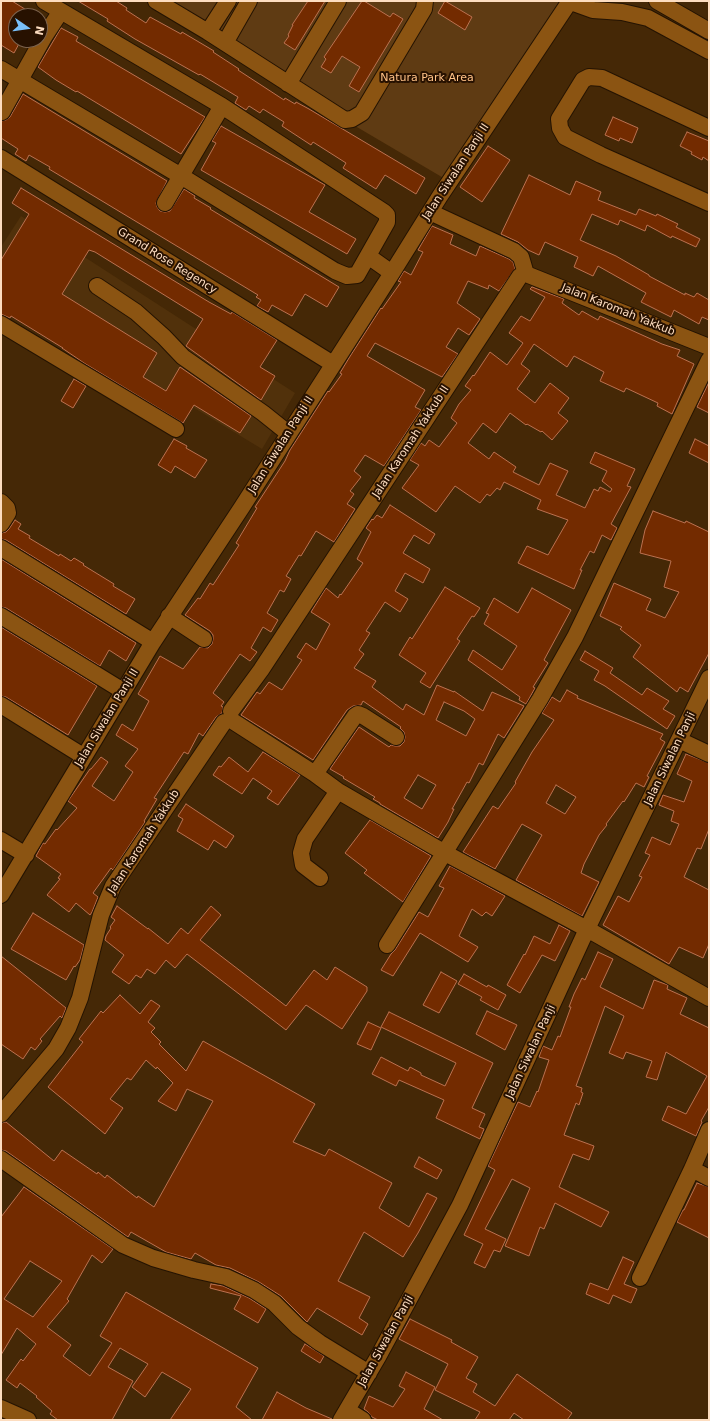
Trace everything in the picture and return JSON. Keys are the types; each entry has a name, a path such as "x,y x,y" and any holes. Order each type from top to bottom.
{"street":[{"path":"1,69 181,176 335,271 347,276 357,276 387,222 387,215 384,212 222,106 44,1"},
{"path":"156,1 208,32 345,120 352,119 362,113 424,9 425,1"},
{"path":"208,32 228,1"},
{"path":"225,43 249,1"},
{"path":"288,84 338,1"},
{"path":"569,1 594,10 622,12 648,18 709,51"},
{"name":"Jalan Siwalan Panji II","path":"1,895 26,855 83,756 169,616 242,507 430,212 569,1"},
{"path":"648,18 658,1 709,31"},
{"path":"2,112 44,37 61,11"},
{"path":"709,128 602,78 589,77 583,80 559,119 560,128 565,136 601,155 709,203"},
{"path":"164,203 222,106"},
{"name":"Grand Rose Regency","path":"1,158 333,364"},
{"path":"430,212 514,251 521,257 526,274"},
{"path":"368,256 392,273"},
{"name":"Jalan Karomah Yakkub","path":"526,274 709,347"},
{"name":"Jalan Karomah Yakkub II","path":"229,718 520,276 526,274"},
{"path":"97,286 136,312 164,337 183,357 263,413 288,433"},
{"path":"1,324 176,429"},
{"path":"387,945 540,699 575,637 709,360"},
{"path":"1,502 7,508 8,513 1,524"},
{"path":"1,548 153,642"},
{"path":"1,616 123,691"},
{"path":"169,616 204,639"},
{"name":"Jalan Siwalan Panji","path":"344,1415 369,1373 460,1205 587,929 709,678"},
{"path":"1,705 83,756"},
{"path":"315,774 354,716 358,714 396,737"},
{"path":"229,718 315,774 338,791 445,853 587,929 709,998"},
{"name":"Jalan Karomah Yakkub","path":"1,1114 56,1049 68,1028 80,998 101,915 113,886 229,718"},
{"path":"679,740 709,754"},
{"path":"320,878 303,865 301,853 305,839 338,791"},
{"path":"1,840 26,855"},
{"path":"640,1278 709,1130"},
{"path":"1,1159 123,1244 153,1258 194,1270 226,1277 254,1290 274,1303 298,1327 369,1373"},
{"path":"692,1169 709,1178"},
{"path":"1,1408 28,1420"},
{"path":"344,1415 363,1420"}],"shaded area":[{"path":"21,216 295,393 262,449 1,291 1,247"}],"green space":[{"name":"Natura Park Area","path":"156,1 570,1 452,183 345,120"}],"building":[{"path":"1,1 12,1 23,8 8,8 8,48 17,48 14,53 1,45"},
{"path":"78,1 116,1 127,8 126,10 146,23 150,17 181,34 182,32 214,51 213,52 239,69 238,70 284,100 285,98 295,104 296,102 309,109 425,178 416,194 385,175 376,189 343,168 346,163 313,142 311,145 282,126 284,122 263,109 260,113 249,106 246,110 235,103 238,97 200,74 199,75 135,39 107,21 108,19"},
{"path":"308,1 325,1 295,50 284,43 289,36 288,35 292,25"},
{"path":"362,1 390,17 393,13 403,19 359,92 349,86 360,67 342,56 331,73 321,67 326,59 324,57"},
{"path":"445,1 472,17 465,30 438,13"},
{"path":"61,28 78,37 76,41 205,117 181,154 77,91 76,92 56,80 38,67"},
{"path":"23,94 167,181 156,203 160,211 170,211 184,189 195,196 194,198 211,208 210,209 339,287 327,307 305,294 292,316 272,305 268,312 257,306 261,300 256,297 258,295 49,169 50,167 29,155 26,161 15,154 18,149 1,138 1,121 10,117"},
{"path":"613,117 638,128 632,143 620,138 619,141 605,135"},
{"path":"221,126 325,185 309,212 356,239 347,254 201,170 216,143 212,141"},
{"path":"687,132 709,141 709,161 703,157 702,160 691,154 692,152 680,146"},
{"path":"488,146 510,160 482,202 460,187"},
{"path":"529,175 570,195 576,181 601,192 598,200 636,215 639,209 656,216 657,214 678,224 676,227 700,239 696,247 672,236 671,238 647,225 645,231 620,220 618,225 592,214 580,240 616,256 685,295 685,293 694,297 697,293 709,300 709,320 702,317 699,324 674,310 671,317 641,302 646,293 598,266 593,276 574,267 578,257 545,242 539,255 528,250 518,242 501,234"},
{"path":"21,188 209,302 231,314 232,312 277,340 260,367 275,376 261,400 186,346 203,319 95,252 89,250 62,294 157,353 143,377 166,391 180,367 251,416 240,433 194,405 183,423 84,363 63,348 11,316 10,318 1,314 1,260 29,214 12,203"},
{"path":"432,226 453,235 450,244 476,256 480,246 509,259 513,262 515,269 499,291 489,285 488,289 468,281 457,303 480,319 469,335 458,328 446,347 458,354 442,377 375,343 367,356 425,390 415,407 421,410 384,466 365,455 354,471 361,477 350,491 354,494 347,504 355,509 334,542 316,531 301,556 299,555 286,576 291,579 284,592 280,590 267,613 278,620 271,632 263,627 251,648 257,652 250,661 240,654 213,693 224,702 221,706 223,707 222,713 216,717 203,736 199,733 188,754 184,752 154,798 157,799 144,821 145,822 113,870 111,868 93,893 98,897 90,915 76,903 69,912 47,895 60,879 58,878 61,874 36,856 43,843 45,844 56,829 57,830 77,808 68,801 90,769 101,757 108,762 92,786 114,801 133,772 125,766 138,749 116,735 122,724 133,731 149,701 138,694 160,656 183,669 200,647 208,648 212,644 213,635 210,631 185,615 198,598 200,599 210,583 213,585 239,545 236,543 257,508 255,507 328,391 329,392 342,374 340,373 381,308 382,309 401,282 398,281 404,271 411,275 423,252 418,250"},
{"path":"532,287 564,299 562,303 579,315 582,311 598,320 600,316 662,344 680,350 677,356 694,364 672,414 657,406 658,403 626,388 624,392 600,381 604,372 574,356 567,367 534,344 521,364 530,371 517,389 535,403 550,383 569,398 558,413 568,421 552,440 542,431 541,432 527,424 526,425 510,413 496,433 483,423 468,443 489,459 494,452 516,467 513,472 539,485 550,463 568,471 556,495 585,508 594,489 598,491 600,487 610,492 612,489 602,481 607,471 590,463 595,452 635,469 627,486 631,487 611,524 617,528 611,540 602,535 594,553 590,551 580,570 582,570 574,589 518,563 527,546 548,555 568,520 537,509 541,500 504,482 500,490 497,488 490,496 487,494 480,503 455,486 436,512 402,488 419,465 410,460 421,443 425,446 429,440 439,447 457,423 451,418 459,404 471,390 465,386 473,375 474,376 490,352 507,365 523,343 509,333 521,316 530,321 545,297 530,289"},
{"path":"74,379 86,386 73,408 61,401"},
{"path":"709,382 709,413 697,407"},
{"path":"174,439 207,460 195,478 175,466 171,473 158,465"},
{"path":"695,439 709,446 709,463 689,453"},
{"path":"390,505 435,534 429,544 414,535 403,553 430,569 423,583 405,573 395,591 408,599 400,612 385,602 366,631 370,633 359,650 364,654 354,668 376,681 372,687 403,710 406,704 424,715 437,685 454,691 483,711 492,692 524,706 504,738 498,734 483,765 479,763 469,783 467,782 452,809 454,809 448,822 438,838 380,804 373,799 375,797 330,769 359,727 389,747 391,745 400,746 404,742 404,732 400,728 401,727 363,701 361,705 353,706 347,710 313,760 241,715 257,692 260,694 269,682 282,690 302,660 297,657 306,643 316,650 330,624 311,612 326,588 338,598 340,594 341,595 363,563 357,559 371,532 366,528 372,519 373,520 377,515 382,518","holes":["444,702 464,711 475,719 466,736 436,720","418,775 436,785 422,809 404,798"]},
{"path":"653,511 685,523 686,521 709,532 709,653 688,692 680,687 677,692 633,657 641,645 620,629 622,627 600,616 614,583 651,599 646,610 665,618 679,592 664,587 671,561 640,553 645,530"},
{"path":"15,520 21,524 18,529 30,536 29,538 59,556 60,554 71,561 74,558 114,584 113,586 135,599 126,614 6,540 1,539 1,533 6,532"},
{"path":"1,559 136,643 126,661 109,650 100,666 6,608 1,607"},
{"path":"445,587 480,608 474,617 472,616 457,639 460,641 430,688 420,682 426,673 399,655 410,637 412,639"},
{"path":"532,588 571,610 544,660 548,663 533,687 535,688 526,704 519,700 520,697 468,660 473,650 502,670 517,646 484,624 489,614 486,613 494,598 518,613"},
{"path":"1,627 97,686 68,735 6,697 1,696"},
{"path":"585,651 613,668 610,673 642,695 647,688 669,701 663,709 675,716 667,729 594,680 599,671 580,660"},
{"path":"567,690 578,696 577,698 663,734 660,739 665,742 647,776 649,777 644,787 636,783 624,802 623,801 606,824 607,825 599,835 584,864 581,873 599,882 582,916 516,880 542,835 522,824 495,869 463,852 493,806 498,809 516,783 515,782 532,752 554,720 542,713 552,697 560,702","holes":["556,785 576,797 565,814 546,803"]},
{"path":"263,752 300,775 278,805 267,798 272,791 253,778 242,794 213,775 219,766 221,767 229,757 248,772"},
{"path":"686,754 709,763 709,829 701,849 697,848 684,877 709,890 709,944 703,958 679,947 669,964 603,925 618,896 629,902 642,877 639,876 650,855 645,853 652,837 670,845 679,824 671,821 674,811 659,805 663,795 684,802 692,781 677,774"},
{"path":"186,804 234,836 226,848 214,840 208,850 177,831 183,819 178,816"},
{"path":"370,820 431,856 403,902 364,873 367,870 345,853"},
{"path":"450,866 505,896 492,916 486,912 482,916 472,909 459,936 478,947 468,962 420,933 393,976 381,970 419,912 428,917 444,888 439,886"},
{"path":"117,906 168,944 181,928 188,934 211,906 221,915 200,940 286,1006 314,970 327,980 335,967 367,987 367,991 342,1029 306,1005 286,1030 187,954 175,968 166,960 155,974 147,969 141,978 136,975 129,984 112,972 124,955 105,940 111,928 110,927 115,920 111,917"},
{"path":"33,913 84,945 80,960 75,967 74,966 66,980 11,949"},
{"path":"559,925 570,931 555,961 542,955 520,993 507,985 524,954 525,955 534,936 550,944"},
{"path":"598,952 613,959 600,987 643,1009 654,980 668,985 667,989 687,998 680,1014 709,1028 709,1107 701,1121 702,1122 696,1136 662,1120 668,1106 686,1114 707,1076 666,1052 657,1080 646,1077 652,1061 626,1052 623,1059 609,1053 624,1016 605,1006 576,1086 582,1088 581,1092 583,1093 579,1105 576,1103 564,1135 594,1146 589,1160 573,1154 559,1187 609,1212 601,1227 555,1203 544,1229 540,1227 529,1256 505,1246 530,1188 512,1179 485,1229 506,1239 500,1252 494,1250 485,1268 474,1263 483,1244 464,1235 495,1170 488,1166 518,1102 530,1107 537,1091 538,1092 549,1060 539,1057 543,1046 552,1050 558,1036 560,1037 574,994 582,978 585,980"},
{"path":"1,956 66,1008 62,1018 60,1016 40,1039 42,1041 35,1050 31,1047 23,1059 1,1044"},
{"path":"441,972 457,981 439,1013 423,1005"},
{"path":"464,974 487,987 488,985 506,995 498,1010 480,1000 482,997 458,984"},
{"path":"120,995 140,1014 151,1000 160,1006 148,1022 155,1028 151,1032 161,1042 159,1044 186,1071 203,1041 315,1104 293,1142 325,1156 329,1149 392,1183 379,1208 409,1227 427,1193 437,1198 403,1257 364,1232 338,1281 370,1297 359,1318 368,1324 362,1335 317,1308 307,1322 281,1296 259,1282 230,1268 216,1265 195,1253 191,1259 166,1252 131,1232 128,1237 6,1151 1,1150 1,1123 6,1122 54,1161 62,1150 97,1174 98,1172 105,1178 107,1175 137,1198 138,1196 154,1207 213,1101 187,1089 176,1111 158,1101 173,1083 157,1067 156,1069 146,1060 131,1080 127,1078 110,1099 123,1108 105,1134 48,1087 83,1042 79,1039 101,1011 103,1013"},
{"path":"487,1011 517,1025 505,1050 476,1034"},
{"path":"389,1012 493,1063 472,1108 485,1114 479,1127 484,1129 480,1139 436,1118 444,1100 399,1080 396,1086 372,1074 381,1057 408,1071 410,1067 421,1073 421,1075 445,1086 456,1063 381,1027"},
{"path":"368,1022 381,1028 371,1050 357,1044"},
{"path":"419,1157 442,1170 437,1179 414,1167"},
{"path":"697,1183 709,1187 709,1238 677,1222"},
{"path":"24,1187 113,1249 102,1263 92,1255 67,1299 69,1301 47,1327 71,1345 63,1356 90,1376 112,1343 100,1336 126,1292 258,1368 236,1407 252,1420 170,1420 191,1389 162,1372 145,1397 132,1387 148,1364 120,1348 108,1367 133,1381 112,1420 58,1420 50,1414 52,1411 36,1397 37,1396 20,1383 17,1388 6,1380 21,1359 23,1361 36,1344 17,1328 1,1355 1,1217","holes":["30,1261 62,1281 33,1317 4,1299"]},
{"path":"623,1257 634,1262 624,1284 637,1289 631,1303 613,1295 609,1304 586,1294 590,1283 608,1290"},
{"path":"211,1284 223,1286 249,1298 266,1309 258,1323 234,1309 241,1296 210,1288"},
{"path":"410,1319 452,1340 451,1342 478,1357 466,1378 477,1384 473,1392 495,1406 517,1374 572,1413 567,1420 524,1420 514,1413 509,1420 475,1420 480,1412 435,1390 448,1364 399,1339"},
{"path":"305,1344 324,1356 320,1363 301,1351"},
{"path":"406,1372 435,1387 424,1409 443,1420 378,1420 372,1417 364,1409 369,1396 393,1407 405,1389 399,1386"},
{"path":"277,1392 306,1408 332,1420 262,1420"}]}
